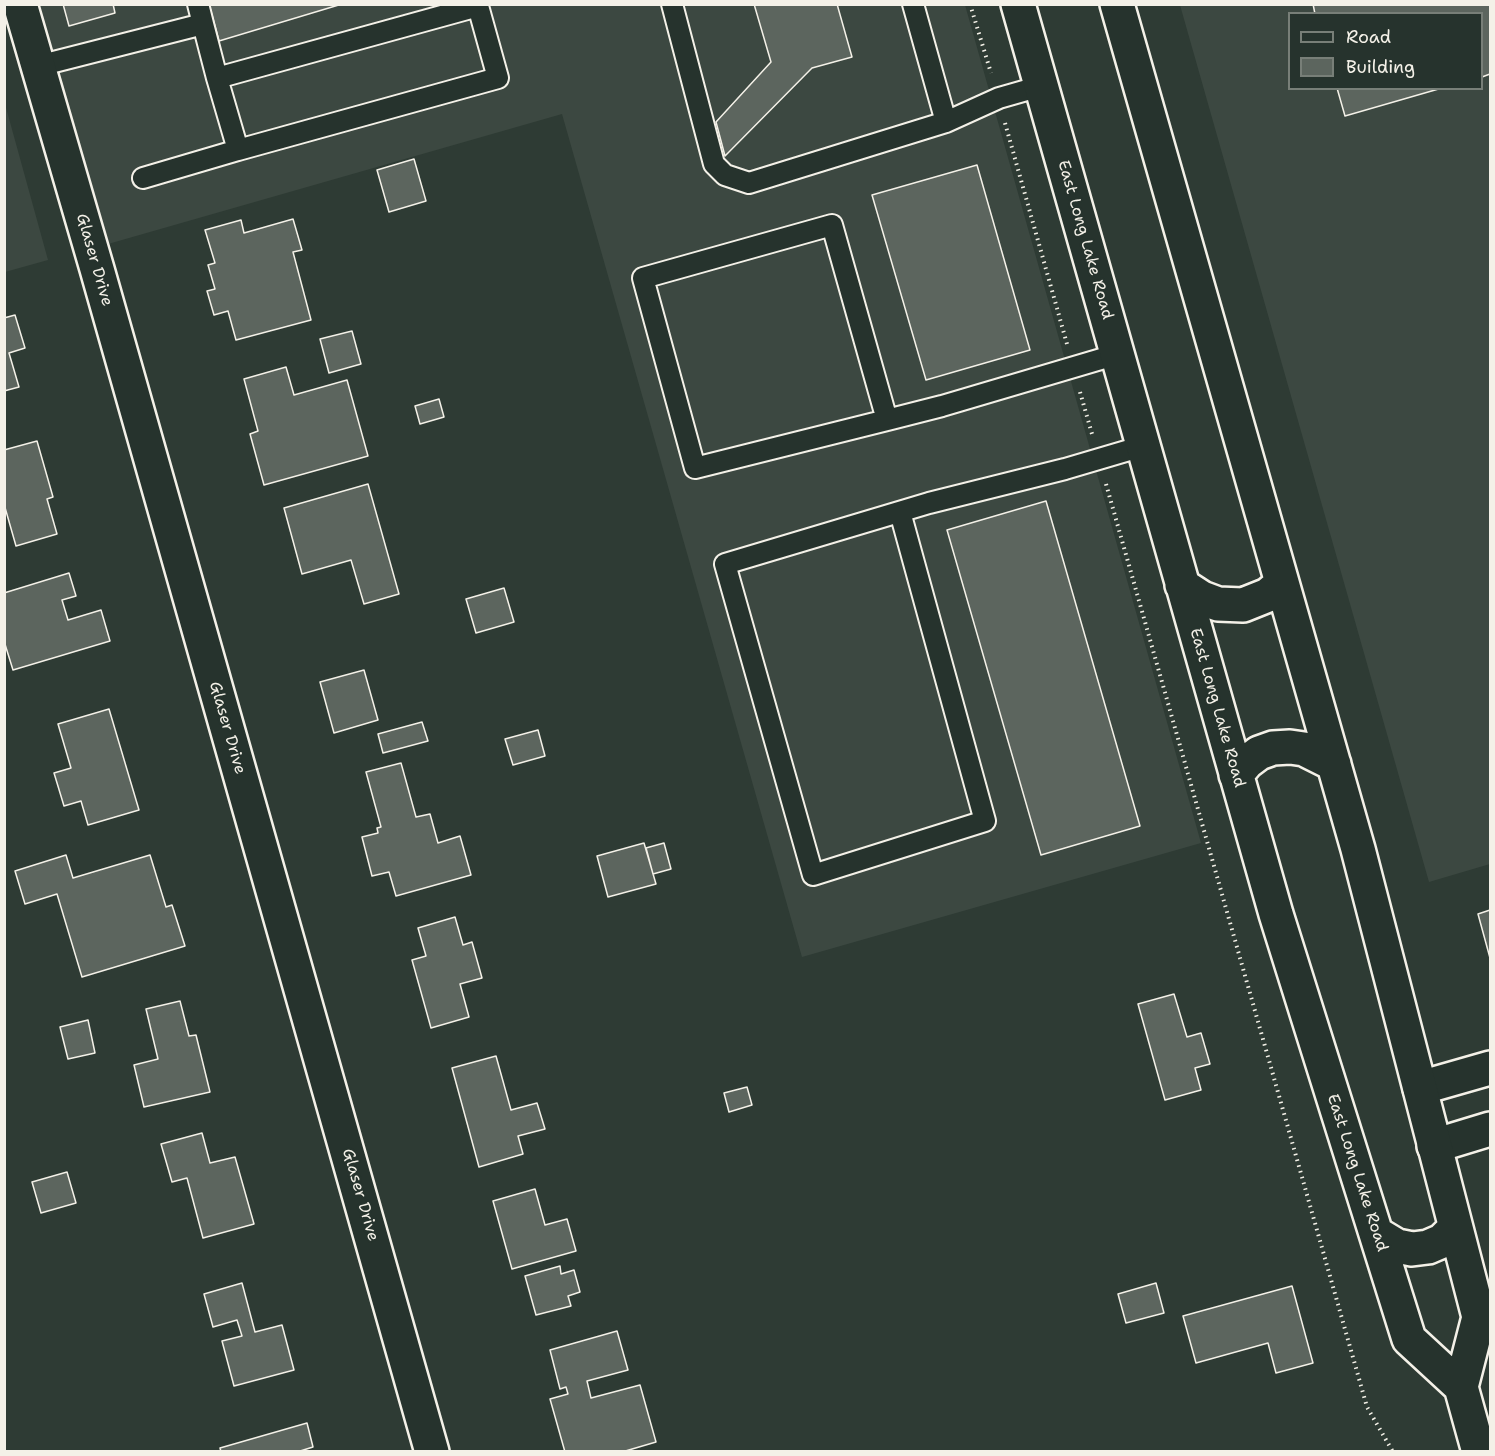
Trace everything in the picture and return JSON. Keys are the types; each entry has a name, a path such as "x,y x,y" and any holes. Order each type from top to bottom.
{"main road":[{"name":"Glaser Drive","path":"20,4 432,1452"},
{"name":"East Long Lake Road","path":"1018,4 1276,914 1409,1339 1461,1387"},
{"path":"1117,4 1334,764 1479,1317 1461,1387 1479,1452"},
{"path":"1182,585 1202,598 1218,604 1244,605 1268,595 1282,583"},
{"path":"1236,775 1259,753 1273,748 1304,749 1334,764"},
{"path":"1420,1088 1491,1068"},
{"path":"1434,1146 1491,1129"},
{"path":"1377,1234 1397,1246 1428,1247 1443,1241 1455,1228"}],"lane":[{"path":"672,4 714,164 724,175 749,183 946,122 999,98 1041,86"},
{"path":"913,4 946,122"},
{"path":"143,178 498,78 478,6 217,78"},
{"path":"38,66 201,14 238,150"},
{"path":"887,420 832,225 643,278 695,468 887,420 942,406 1118,354"},
{"path":"900,512 985,821 813,875 726,564 900,512 1143,446"}],"path":[{"path":"970,4 999,98 1367,1407 1393,1452"}],"shaded area":[{"path":"39,5 965,5 1201,843 802,957 562,114 108,244"},
{"path":"1180,5 1490,5 1490,864 1429,882"},
{"path":"5,104 48,260 4,272"}],"building":[{"path":"63,4 113,4 115,13 69,26"},
{"path":"209,4 342,4 219,41"},
{"path":"754,4 837,4 852,57 812,68 725,156 716,122 771,62"},
{"path":"1313,4 1490,4 1490,74 1483,77 1483,12 1315,12"},
{"path":"1338,90 1435,90 1345,116"},
{"path":"414,159 426,201 389,212 377,170"},
{"path":"977,165 1030,350 926,380 872,195"},
{"path":"293,219 302,250 293,252 311,320 236,340 228,311 214,315 207,291 215,289 208,265 215,263 205,230 241,220 244,233"},
{"path":"15,315 25,348 9,353 19,387 4,391 4,318"},
{"path":"352,331 361,364 329,373 320,339"},
{"path":"286,367 294,395 347,380 368,456 264,485 250,434 258,431 244,379"},
{"path":"439,399 444,417 420,424 415,406"},
{"path":"37,441 53,497 47,499 57,534 16,546 4,504 4,450"},
{"path":"368,484 399,594 364,604 351,560 302,574 284,508"},
{"path":"1046,501 1140,826 1041,855 947,530"},
{"path":"69,573 76,596 62,600 68,620 101,610 110,641 13,670 4,641 4,593"},
{"path":"504,588 514,622 476,633 466,599"},
{"path":"364,670 378,720 334,733 320,682"},
{"path":"109,709 139,810 88,825 81,801 64,806 54,773 71,768 58,724"},
{"path":"422,722 428,741 383,753 378,734"},
{"path":"538,730 545,756 513,765 505,739"},
{"path":"401,763 416,817 430,814 438,843 460,836 471,875 396,896 389,872 372,876 362,837 378,833 377,828 381,827 366,772"},
{"path":"644,843 656,884 608,897 597,856"},
{"path":"664,843 671,869 653,874 646,848"},
{"path":"66,855 73,878 150,855 166,907 172,905 185,946 82,977 57,894 25,904 15,871"},
{"path":"1490,910 1490,958 1478,914"},
{"path":"455,917 463,945 472,942 482,978 460,984 469,1017 431,1028 412,960 426,956 418,928"},
{"path":"1174,994 1187,1037 1201,1033 1210,1064 1195,1068 1201,1090 1165,1100 1138,1004"},
{"path":"180,1001 189,1036 196,1035 210,1092 144,1107 134,1065 158,1059 146,1009"},
{"path":"88,1020 95,1053 68,1059 60,1027"},
{"path":"496,1056 511,1110 537,1103 545,1129 518,1136 523,1154 479,1167 452,1068"},
{"path":"747,1087 752,1105 729,1112 724,1093"},
{"path":"202,1133 210,1163 235,1157 254,1224 203,1238 187,1178 172,1182 161,1144"},
{"path":"67,1172 76,1203 41,1213 32,1182"},
{"path":"535,1189 545,1225 567,1219 576,1251 512,1269 493,1201"},
{"path":"560,1266 561,1274 574,1270 580,1292 568,1296 571,1306 536,1315 525,1276"},
{"path":"242,1283 255,1332 282,1325 294,1370 234,1386 222,1341 242,1336 237,1320 213,1327 204,1294"},
{"path":"1156,1283 1164,1313 1126,1323 1118,1294"},
{"path":"1292,1286 1313,1363 1276,1373 1268,1343 1196,1363 1183,1316"},
{"path":"617,1331 628,1370 587,1381 591,1398 640,1385 656,1442 622,1452 565,1452 550,1399 568,1394 566,1387 560,1389 550,1350"},
{"path":"307,1423 313,1447 297,1452 221,1452 220,1448"}]}
